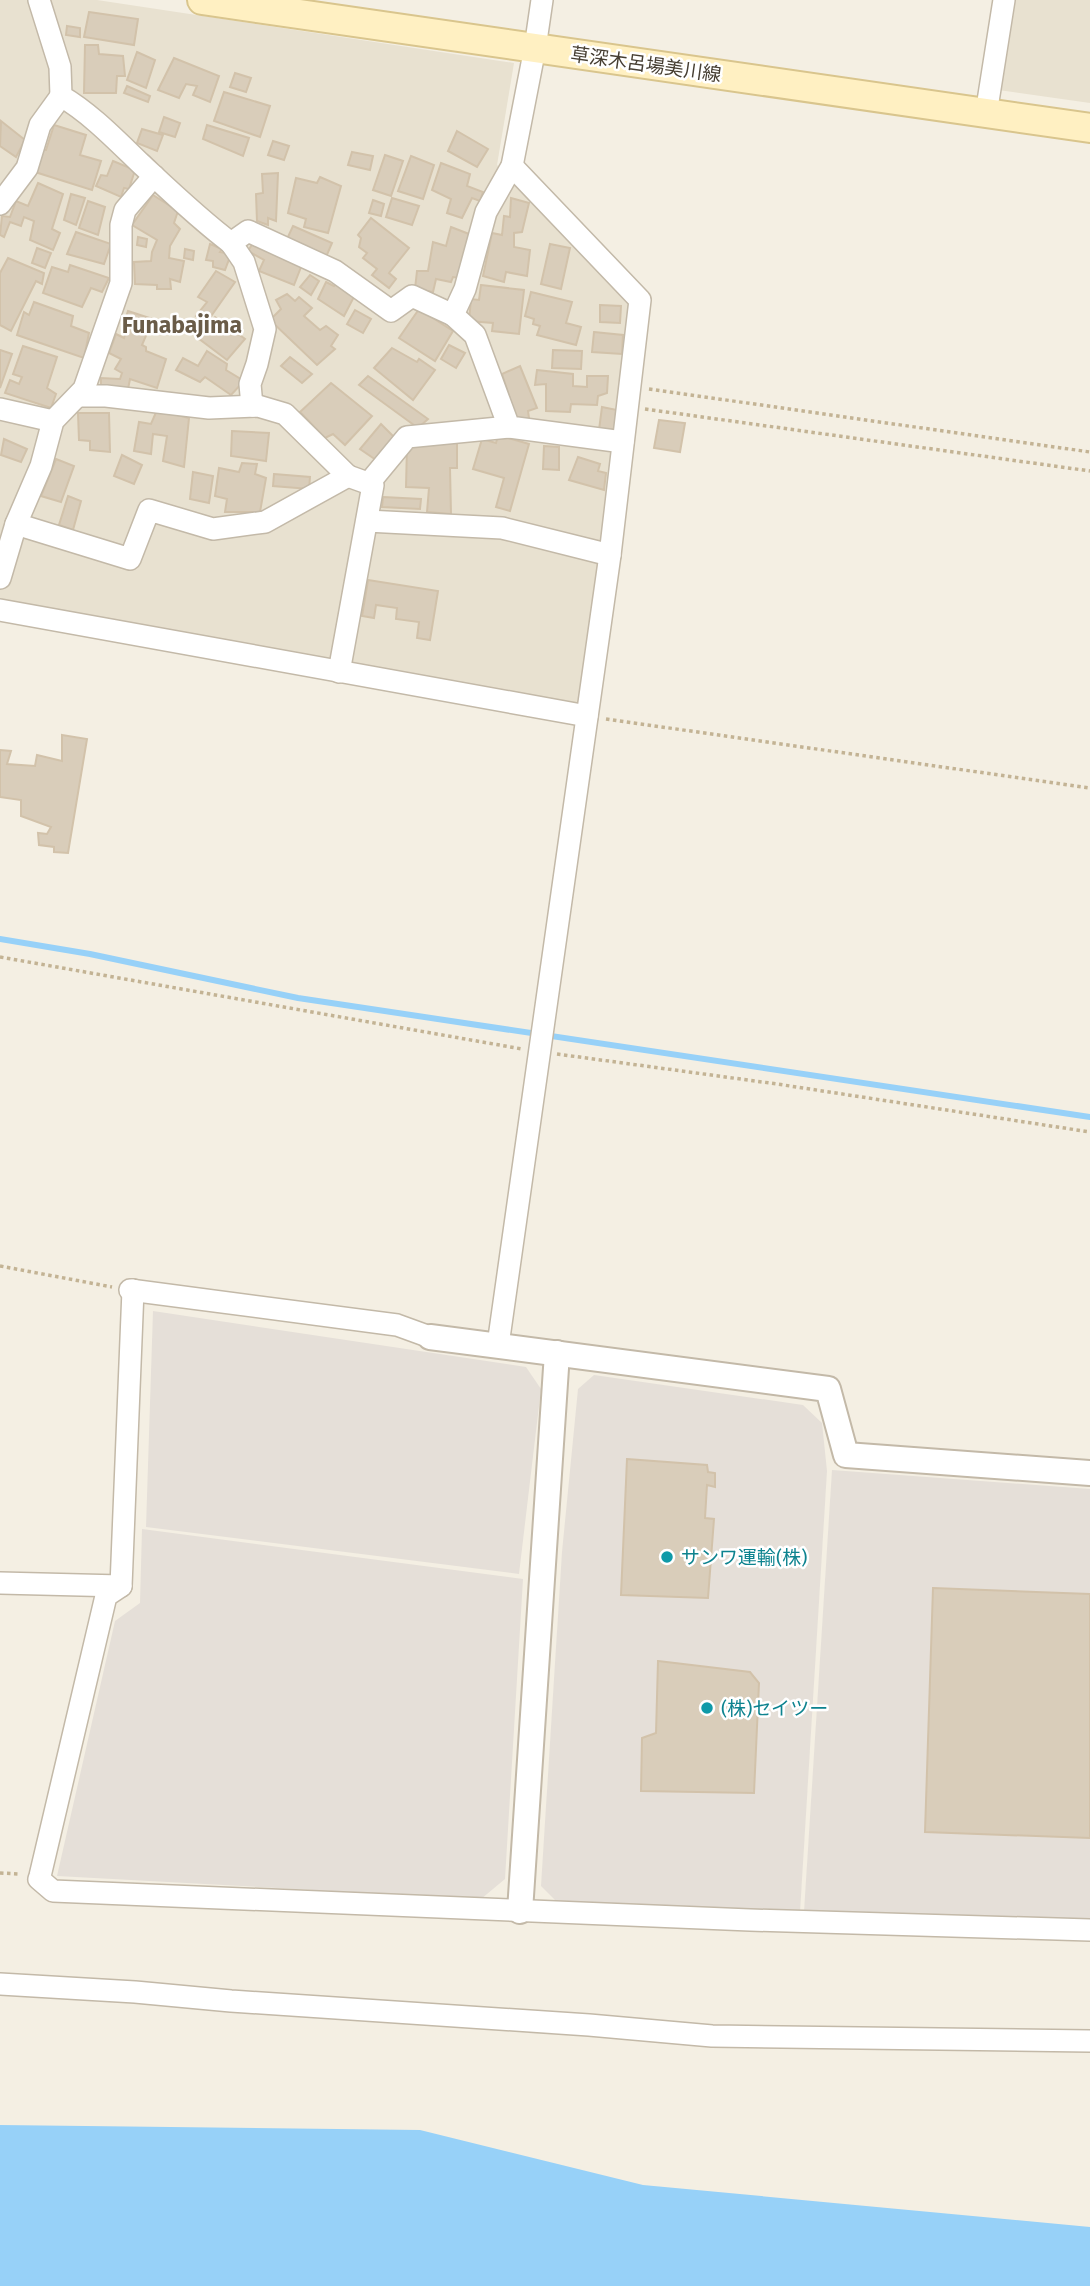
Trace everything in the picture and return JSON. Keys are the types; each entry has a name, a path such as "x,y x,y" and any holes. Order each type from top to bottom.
{"main road":[{"name":"草深木呂場美川線","path":"202,0 1090,128"}],"street":[{"path":"0,204 27,168 40,125 61,96 60,67 39,0"},
{"path":"453,315 466,289 486,212 512,166 542,0"},
{"path":"986,114 1004,0"},
{"path":"61,96 77,106 205,223 231,243 244,262 265,329 250,384 252,407"},
{"path":"498,1345 610,555 640,300 512,166"},
{"path":"0,578 16,524 41,466 54,421 84,389 121,283 121,225 125,210 154,176"},
{"path":"231,243 248,231 335,271 391,311 412,296 453,315 475,335 509,427"},
{"path":"79,396 106,396 209,408 252,407 285,414 348,476 373,485 340,672"},
{"path":"0,409 54,421"},
{"path":"369,483 407,438 509,427 623,442"},
{"path":"16,524 130,559 149,510 213,529 265,522 348,476"},
{"path":"367,521 502,528 610,555"},
{"path":"0,610 587,716"},
{"path":"121,1586 131,1290 397,1325 430,1337 828,1389 846,1455 1090,1473"},
{"path":"520,1911 557,1353"},
{"path":"0,1583 121,1586"},
{"path":"121,1586 106,1596 39,1879 54,1891 520,1911 1090,1930"},
{"path":"0,1984 712,2036 1090,2041"}],"path":[{"path":"630,397 1090,452"},
{"path":"630,397 1090,471"},
{"path":"587,716 1090,788"},
{"path":"0,1266 131,1290"}],"shaded area":[{"path":"0,0 97,0 514,63 497,165 633,304 589,708 0,607"},
{"path":"995,0 1090,0 1090,103 984,88"},
{"path":"153,1311 526,1367 541,1389 519,1574 146,1527"},
{"path":"594,1375 803,1405 822,1423 827,1471 800,1912 560,1905 541,1886 562,1552 578,1389"},
{"path":"832,1470 1090,1489 1090,1919 804,1912"},
{"path":"142,1529 523,1579 505,1879 481,1899 57,1876 115,1621 140,1603"}],"water":[{"path":"0,2125 420,2130 643,2185 1090,2227 1090,2286 0,2286"}],"building":[{"path":"89,12 138,19 134,45 84,37"},
{"path":"67,26 80,28 80,37 66,35"},
{"path":"85,45 98,45 99,54 123,56 125,76 117,76 116,93 84,93"},
{"path":"137,52 155,60 146,88 127,80"},
{"path":"174,58 219,76 210,102 193,95 197,86 186,84 179,98 158,90"},
{"path":"235,73 251,78 246,92 230,87"},
{"path":"127,86 150,96 148,102 124,93"},
{"path":"224,92 270,106 260,137 214,121"},
{"path":"164,117 180,123 175,137 159,132"},
{"path":"1,121 25,140 16,157 0,146"},
{"path":"54,125 86,135 80,155 101,161 92,190 35,172 41,150 46,150"},
{"path":"207,125 249,138 243,156 203,139"},
{"path":"142,129 163,135 157,151 137,143"},
{"path":"457,131 488,149 477,167 448,151"},
{"path":"273,141 289,146 284,160 268,155"},
{"path":"352,152 373,156 370,170 348,165"},
{"path":"385,155 403,161 391,196 373,190"},
{"path":"411,156 434,165 423,199 398,191"},
{"path":"113,161 135,170 129,189 124,188 121,197 96,186 101,175 107,176"},
{"path":"441,163 470,174 467,186 483,192 480,201 472,198 462,218 447,213 451,199 432,190"},
{"path":"278,173 276,221 268,218 268,225 257,221 256,194 263,193 262,174"},
{"path":"320,177 341,186 328,233 304,227 306,219 288,213 296,178 317,183"},
{"path":"38,183 63,194 52,229 60,233 53,250 30,240 34,221 24,217 21,226 10,222 4,237 0,235 2,216 10,217 16,201 28,206"},
{"path":"71,194 85,198 76,225 64,220"},
{"path":"153,195 178,211 174,223 180,229 170,246 169,258 184,261 180,282 170,279 171,289 135,284 134,262 151,261 157,240 132,225"},
{"path":"392,198 419,206 412,225 386,217"},
{"path":"511,198 529,203 522,232 514,233 514,247 530,250 527,276 506,272 504,282 483,276 492,233 502,235 504,216 510,217"},
{"path":"373,200 384,204 381,216 369,213"},
{"path":"88,201 105,207 98,235 79,228"},
{"path":"371,218 409,248 389,273 396,279 389,288 372,275 377,269 363,258 367,253 359,247 361,238 358,235"},
{"path":"293,226 332,243 326,257 287,239"},
{"path":"451,227 469,234 461,278 453,277 451,282 436,279 433,292 415,289 417,271 428,271 433,242 446,246"},
{"path":"76,232 111,244 104,264 67,254"},
{"path":"138,237 147,239 146,247 137,245"},
{"path":"255,240 303,262 294,285 259,271 264,260 248,251"},
{"path":"210,244 222,249 220,252 231,254 225,270 213,267 213,261 206,260"},
{"path":"550,244 570,248 561,289 541,284"},
{"path":"37,248 51,253 45,268 32,263"},
{"path":"185,249 194,251 193,260 184,258"},
{"path":"8,258 44,273 42,284 36,281 11,331 0,325 0,273"},
{"path":"70,265 109,278 102,292 91,288 82,307 43,293 52,267 68,272"},
{"path":"216,271 235,282 207,322 196,316 207,302 198,297"},
{"path":"310,275 319,281 311,295 300,287"},
{"path":"326,282 334,286 338,283 356,293 344,316 318,299"},
{"path":"481,285 524,290 519,334 492,331 493,323 469,321 471,299 479,300"},
{"path":"531,292 572,302 566,323 581,327 576,345 537,335 540,326 533,324 534,319 525,316"},
{"path":"287,294 295,301 299,297 312,308 304,316 320,330 326,326 338,335 331,346 335,349 317,365 270,320 281,309 276,300"},
{"path":"34,302 73,316 71,326 89,333 84,358 17,335 24,312 29,315"},
{"path":"600,305 621,306 620,323 600,322"},
{"path":"419,309 453,331 435,361 399,338"},
{"path":"355,310 371,319 363,333 347,324"},
{"path":"128,311 153,319 142,345 146,347 146,351 166,359 157,388 130,379 128,389 101,388 101,378 120,379 122,373 115,369 121,359 109,353 116,334 124,338 126,331 122,329"},
{"path":"215,317 245,339 227,360 198,338"},
{"path":"594,332 623,335 622,354 592,352"},
{"path":"449,345 465,353 456,368 441,359"},
{"path":"23,346 57,357 47,388 56,394 51,408 5,393 10,380 19,384 22,377 13,374"},
{"path":"392,348 417,362 419,359 435,370 413,400 374,368"},
{"path":"0,350 12,354 0,388"},
{"path":"553,350 582,351 581,369 552,368"},
{"path":"207,351 227,364 226,370 244,381 231,395 205,377 200,382 176,370 183,358 198,366"},
{"path":"290,357 312,374 302,383 281,366"},
{"path":"520,366 537,408 528,411 529,418 517,421 502,374"},
{"path":"537,370 573,374 573,386 587,387 587,376 608,376 607,393 598,396 597,405 571,404 570,412 546,411 546,384 535,385"},
{"path":"368,376 428,419 418,428 359,385"},
{"path":"331,383 372,416 345,445 333,434 325,438 300,412"},
{"path":"602,407 617,410 619,429 599,430"},
{"path":"157,410 189,418 184,467 163,461 167,436 153,434 151,454 134,451 139,422 151,424"},
{"path":"78,413 109,413 110,452 90,450 90,441 79,440"},
{"path":"659,420 685,423 680,452 654,448"},
{"path":"381,424 395,438 376,460 360,449"},
{"path":"232,431 269,433 266,461 231,456"},
{"path":"498,435 529,444 510,511 496,507 504,478 473,469 482,439 496,443"},
{"path":"4,439 27,449 21,462 1,455"},
{"path":"415,443 457,443 457,468 450,468 451,514 427,512 429,488 406,487 407,446"},
{"path":"544,446 559,447 559,470 543,469"},
{"path":"122,455 142,465 134,484 114,476"},
{"path":"578,457 600,464 598,471 606,473 604,490 569,480"},
{"path":"56,459 74,466 61,502 41,496"},
{"path":"242,463 257,464 255,474 266,478 260,512 225,512 227,499 215,496 219,468 239,472"},
{"path":"193,472 213,476 209,503 190,499"},
{"path":"274,474 310,477 309,489 273,486"},
{"path":"68,496 81,501 73,530 59,525"},
{"path":"383,497 421,499 420,509 382,507"},
{"path":"368,580 438,591 430,640 417,638 419,622 396,619 397,608 376,605 374,618 362,616"},
{"path":"62,735 87,739 68,853 54,852 54,847 39,845 38,833 47,834 51,827 21,816 21,800 0,797 0,750 11,751 7,764 35,766 37,755 62,761"},
{"name":"サンワ運輸(株)","path":"627,1459 707,1465 708,1472 715,1473 715,1487 707,1485 705,1518 714,1519 708,1598 621,1595"},
{"path":"933,1588 1090,1594 1090,1838 925,1832"},
{"name":"(株)セイツー","path":"658,1661 750,1672 759,1683 754,1793 641,1791 642,1738 656,1733"}],"waterway":[{"path":"0,939 90,954 298,998 1090,1117"}],"place":[{"name":"サンワ運輸(株)","path":"667,1557"},
{"name":"(株)セイツー","path":"707,1708"}],"district":[{"name":"Funabajima","path":"182,325"}]}
